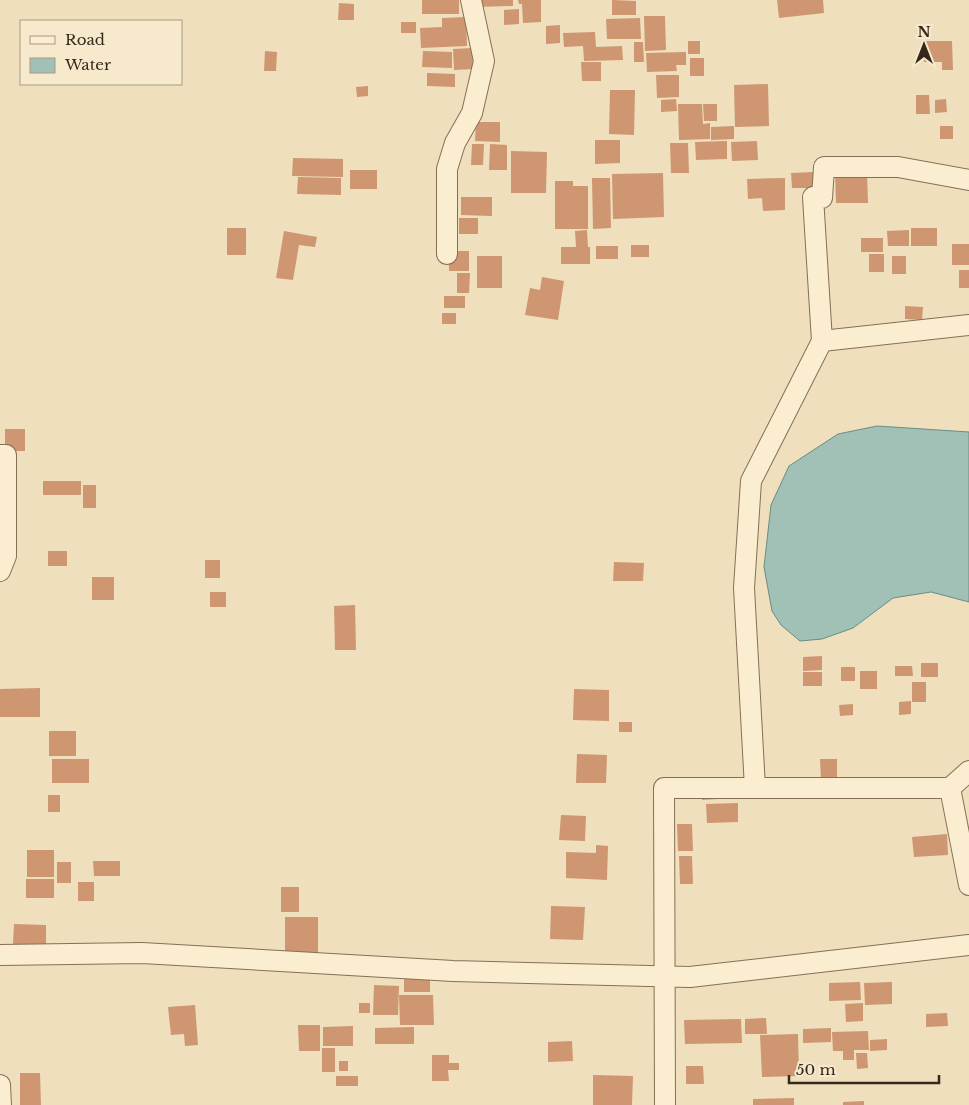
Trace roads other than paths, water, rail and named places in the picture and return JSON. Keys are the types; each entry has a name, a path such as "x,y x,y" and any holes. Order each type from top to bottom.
{"street":[{"path":"447,254 447,169 455,143 472,113 484,61 471,0"},
{"path":"755,788 744,588 751,481 822,341 813,198 822,198 824,167 898,167 969,180"},
{"path":"822,341 969,325"},
{"path":"0,455 6,455 6,556 0,571"},
{"path":"665,1105 664,788 950,788 969,771"},
{"path":"950,788 969,885"},
{"path":"0,954 142,953 453,972 690,977 969,945"},
{"path":"0,1085 1,1105"}],"water":[{"path":"877,426 969,432 969,602 931,592 893,598 853,628 822,639 800,641 781,625 772,611 764,567 771,505 789,466 838,434"}]}
